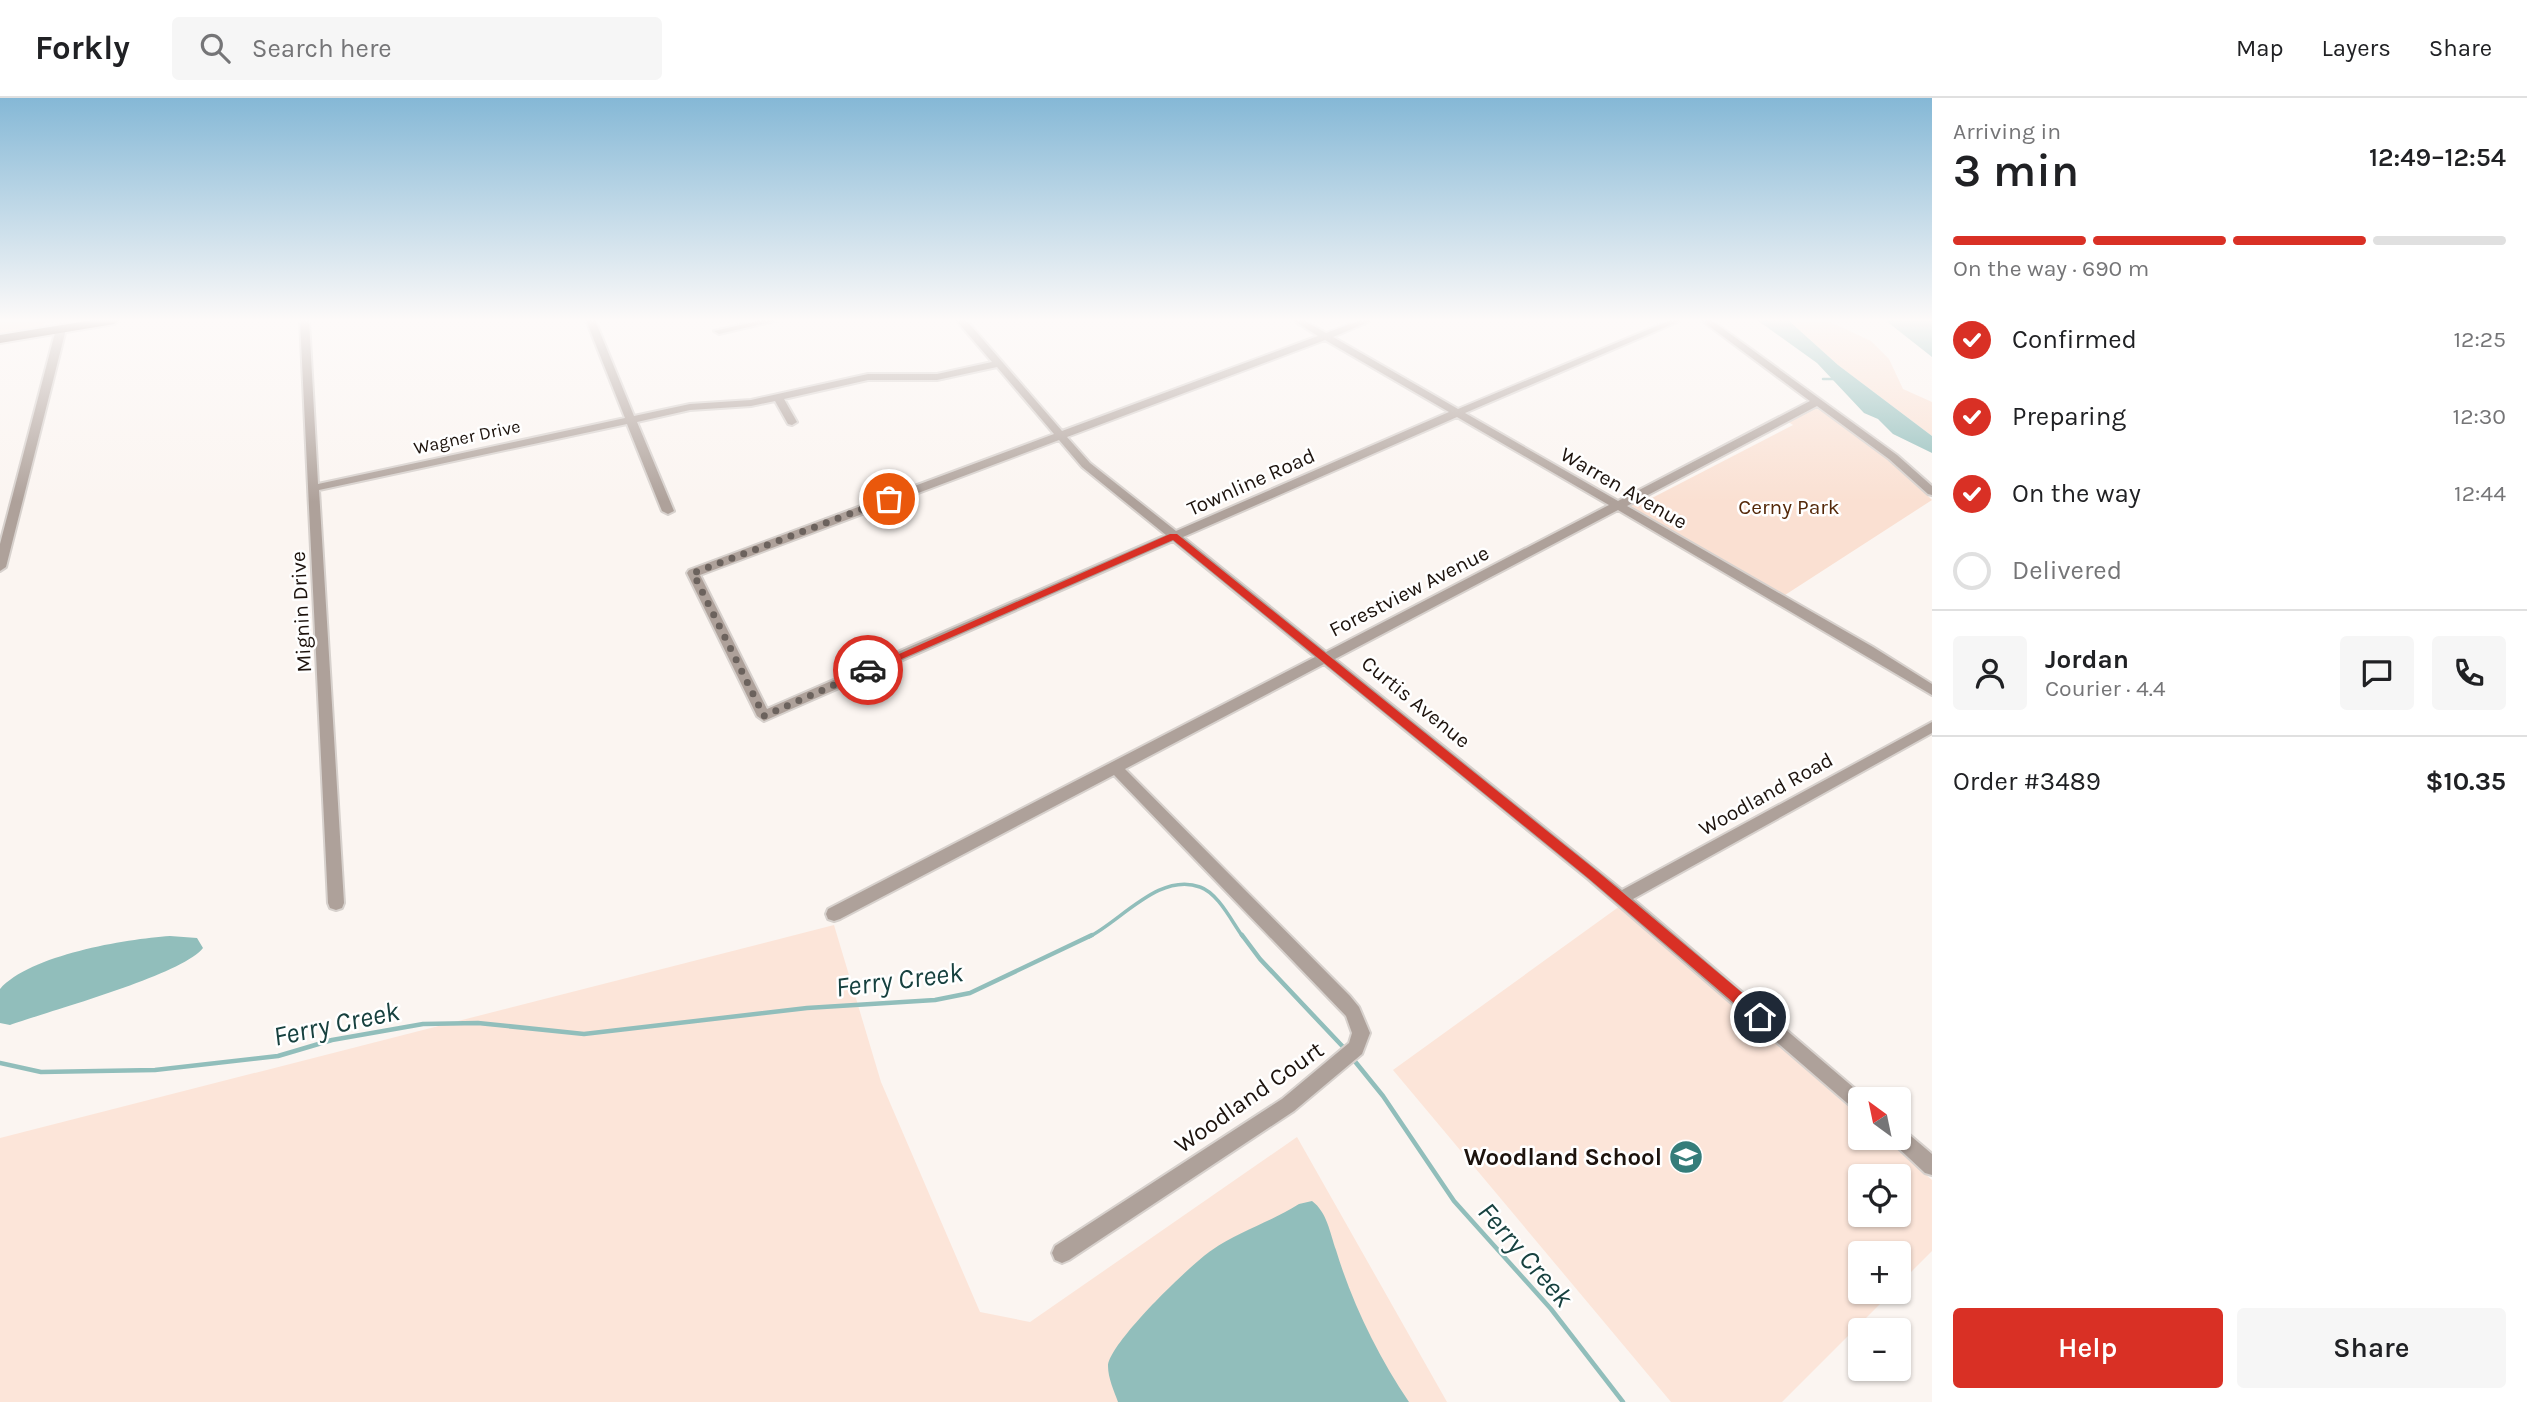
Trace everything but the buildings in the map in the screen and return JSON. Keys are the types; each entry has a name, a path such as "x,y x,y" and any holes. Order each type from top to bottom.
{"street":[{"path":"0,567 48,381"},
{"name":"Mignin Drive","path":"307,381 336,903"},
{"path":"615,381 668,512"},
{"name":"Wagner Drive","path":"313,488 699,405 741,404 851,381"},
{"name":"Curtis Avenue","path":"1013,381 1086,465 1621,898 1848,1093"},
{"path":"1060,435 1206,381"},
{"name":"Warren Avenue","path":"1401,381 1868,650 1932,690"},
{"name":"Townline Road","path":"1060,435 693,573 764,716 1533,381"},
{"path":"1788,381 1893,457 1932,492"},
{"path":"778,397 792,422"},
{"name":"Forestview Avenue","path":"834,914 1816,402"},
{"name":"Woodland Road","path":"1621,898 1932,727"},
{"name":"Woodland Court","path":"1062,1253 1288,1105 1350,1054 1361,1033 1360,1025 1344,1001 1115,767"},
{"path":"1911,1148 1932,1166"}],"shaded area":[{"name":"Woodland School","path":"1620,906 1848,1106 1848,1150 1898,1150 1932,1180 1932,1251 1911,1272 1911,1241 1848,1241 1848,1304 1880,1304 1866,1318 1848,1318 1848,1336 1782,1402 1671,1402 1393,1070"},
{"path":"834,925 881,1082 980,1312 1030,1322 1297,1137 1447,1402 0,1402 0,1138"}],"green space":[{"path":"1859,381 1899,381 1903,389 1932,402 1932,436"},
{"name":"Cerny Park","path":"1815,408 1828,414 1897,465 1932,500 1785,595 1642,513 1637,514 1629,509 1631,504 1647,495 1652,498 1793,425 1787,421"}],"water":[{"path":"1834,381 1859,381 1932,436 1932,453 1893,434 1878,419 1864,413"},
{"path":"170,936 197,938 203,948 190,958 143,981 10,1025 0,1023 0,989 14,977 33,967 104,945"},
{"path":"1312,1201 1327,1223 1342,1270 1367,1329 1409,1402 1118,1402 1108,1366 1122,1340 1152,1305 1212,1250 1299,1204"}],"waterway":[{"name":"Ferry Creek","path":"1089,937 1156,892 1185,884 1200,887 1213,895 1243,937"},
{"name":"Ferry Creek","path":"0,1063 41,1072 155,1070 278,1056 332,1040 423,1024 478,1023 584,1034 807,1008 935,1000 970,993 1092,935"},
{"name":"Ferry Creek","path":"1242,935 1260,959 1346,1050"},
{"name":"Ferry Creek","path":"1353,1059 1383,1096 1454,1201 1551,1309 1623,1402"}],"way so far":[{"path":"868,670 764,716 693,573 889,499"}],"place":[{"name":"Woodland School","path":"1686,1157"}],"route":[{"path":"868,670 1174,536 1593,874 1760,1017"}]}
